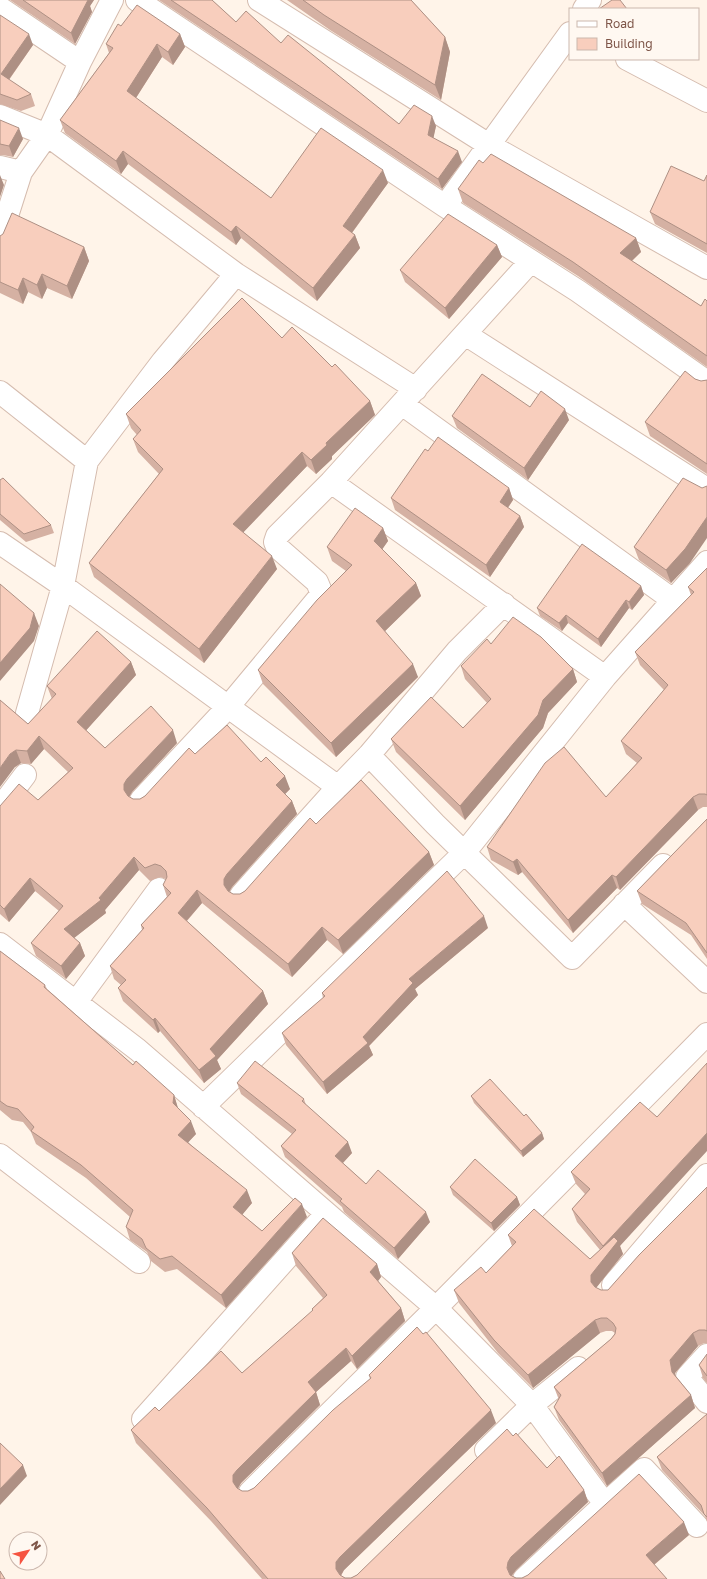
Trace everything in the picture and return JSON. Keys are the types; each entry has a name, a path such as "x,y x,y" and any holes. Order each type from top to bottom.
{"street":[{"path":"0,238 21,172 46,135 80,62 112,0"},
{"path":"137,0 445,206 578,291 707,382"},
{"path":"259,0 488,145 707,268"},
{"path":"0,8 80,62"},
{"path":"445,206 569,33"},
{"path":"629,60 707,101"},
{"path":"0,116 46,135 236,274 409,397 673,600"},
{"path":"0,167 21,172"},
{"path":"141,800 228,706 322,594 317,582 277,547 275,542 277,536 331,482 531,261"},
{"path":"27,713 63,586 87,461 163,360 236,274"},
{"path":"465,334 707,489"},
{"path":"0,392 87,461"},
{"path":"331,482 605,677"},
{"path":"0,543 63,586 338,787"},
{"path":"203,1107 464,853 605,677 707,562"},
{"path":"241,895 338,787 369,755 457,651 504,604"},
{"path":"369,755 464,853 572,958 679,848"},
{"path":"0,808 25,775"},
{"path":"76,1002 159,889"},
{"path":"624,904 707,982"},
{"path":"0,944 138,1050 436,1308 532,1405 605,1504"},
{"path":"250,1492 436,1308 707,1034"},
{"path":"0,1155 139,1262"},
{"path":"608,1291 707,1175"},
{"path":"143,1419 326,1214"},
{"path":"705,1412 686,1377 707,1354"},
{"path":"470,1465 532,1405 590,1357"},
{"path":"524,1579 661,1454"},
{"path":"644,1469 704,1526"}],"building":[{"path":"23,0 88,0 71,33"},
{"path":"171,0 212,0 236,22 246,11 281,43 288,35 399,124 414,105 432,116 428,135 458,151 438,179"},
{"path":"303,0 411,0 445,37 435,85 324,15"},
{"path":"612,0 620,0 626,8 600,8"},
{"path":"137,5 180,34 168,52 157,44 127,91 271,198 321,128 383,170 343,226 355,235 313,288 236,226 231,232 123,151 116,161 60,120 113,48 106,44 118,24 121,26"},
{"path":"0,15 29,34 1,74 31,94 17,100 0,94"},
{"path":"0,120 19,128 9,146 0,144"},
{"path":"491,154 636,238 620,253 701,306 705,299 707,301 707,356 573,262 458,189 479,160 483,163"},
{"path":"671,166 704,181 707,175 707,244 650,212"},
{"path":"12,213 84,247 67,286 42,274 37,285 23,278 18,290 0,282 0,236 3,234"},
{"path":"448,214 497,245 445,308 400,270"},
{"path":"242,298 282,338 292,327 332,367 335,364 370,401 326,443 327,445 311,460 302,452 233,524 272,556 199,649 89,563 163,469 133,439 141,430 126,414"},
{"path":"685,371 695,379 701,381 707,380 707,464 645,422"},
{"path":"482,374 530,407 541,391 565,409 524,468 452,416"},
{"path":"438,437 509,488 500,502 520,516 486,565 391,498 425,449 428,451"},
{"path":"3,478 51,525 24,534 0,514 0,480"},
{"path":"683,478 702,488 707,486 707,517 685,549 666,570 634,547"},
{"path":"355,508 383,528 374,541 416,583 376,621 413,664 331,743 258,670 317,600 352,565 327,547"},
{"path":"582,544 641,586 629,602 626,600 598,639 566,615 559,623 537,608"},
{"path":"707,568 707,795 699,794 693,797 616,877 612,875 568,920 517,859 513,862 487,847 545,763 564,747 606,797 642,758 621,741 668,685 635,652 694,592 688,587"},
{"path":"0,584 34,613 30,628 0,663"},
{"path":"513,617 541,637 573,669 543,700 538,715 460,806 391,739 431,697 463,728 491,699 461,666 487,639 491,644"},
{"path":"97,631 131,662 77,722 105,748 151,706 173,730 127,779 124,784 124,790 128,796 133,799 140,799 145,796 189,748 195,754 227,725 261,762 266,757 285,776 276,785 292,801 227,874 224,879 224,885 228,891 233,894 240,894 245,891 310,818 316,824 361,780 429,852 338,940 322,927 288,964 197,890 178,913 263,991 210,1049 216,1056 199,1070 155,1018 153,1020 118,988 126,980 110,966 144,928 141,925 171,893 163,885 167,877 166,871 161,866 155,864 145,868 134,857 99,898 101,900 64,929 80,943 61,966 31,943 63,906 30,878 4,909 0,905 0,806 19,784 38,800 73,768 39,736 27,751 16,750 10,754 0,768 0,700 28,724 56,694 47,686"},
{"path":"707,819 707,953 686,923 637,891"},
{"path":"447,871 484,916 409,979 413,983 363,1037 368,1043 323,1082 282,1033 325,996 322,993"},
{"path":"0,951 45,985 44,987 133,1065 136,1061 174,1095 173,1103 191,1121 178,1135 247,1190 233,1207 262,1231 295,1198 302,1204 221,1295 172,1256 160,1259 146,1248 142,1239 126,1227 133,1210 81,1165 31,1131 34,1127 18,1109 7,1106 0,1101"},
{"path":"255,1061 304,1099 302,1101 348,1142 335,1156 366,1184 378,1170 426,1212 394,1248 340,1201 342,1199 281,1146 296,1130 237,1083"},
{"path":"707,1063 707,1133 603,1246 572,1209 590,1189 571,1172 640,1102 657,1117"},
{"path":"490,1079 524,1116 526,1114 542,1133 521,1151 471,1096"},
{"path":"475,1159 517,1197 491,1223 450,1187"},
{"path":"707,1187 707,1331 699,1330 693,1333 670,1360 672,1372 691,1395 602,1473 554,1407 561,1395 554,1387 611,1339 615,1334 616,1328 613,1323 607,1318 595,1320 528,1375 494,1340 454,1290 481,1267 486,1273 516,1242 508,1235 534,1209 590,1259 614,1237 618,1241 591,1275 591,1282 595,1287 601,1290 608,1290 639,1255"},
{"path":"323,1218 377,1264 370,1272 401,1308 352,1356 346,1348 308,1382 316,1392 237,1470 233,1475 233,1482 237,1488 242,1491 248,1491 254,1488 333,1410 371,1378 369,1375 417,1327 423,1334 426,1332 491,1410 340,1557 336,1562 336,1569 340,1575 345,1578 351,1578 357,1575 507,1429 513,1436 516,1433 547,1468 559,1456 584,1490 511,1557 507,1568 510,1575 516,1578 522,1578 528,1575 639,1474 684,1522 646,1555 667,1579 268,1579 207,1508 131,1430 155,1407 159,1411 221,1351 242,1373 313,1310 312,1309 327,1295 292,1253"},
{"path":"707,1354 707,1376 699,1365"},
{"path":"707,1414 707,1517 704,1514 701,1505 657,1457"},
{"path":"0,1443 23,1465 0,1489"},
{"path":"0,1571 5,1579 0,1579"}]}
